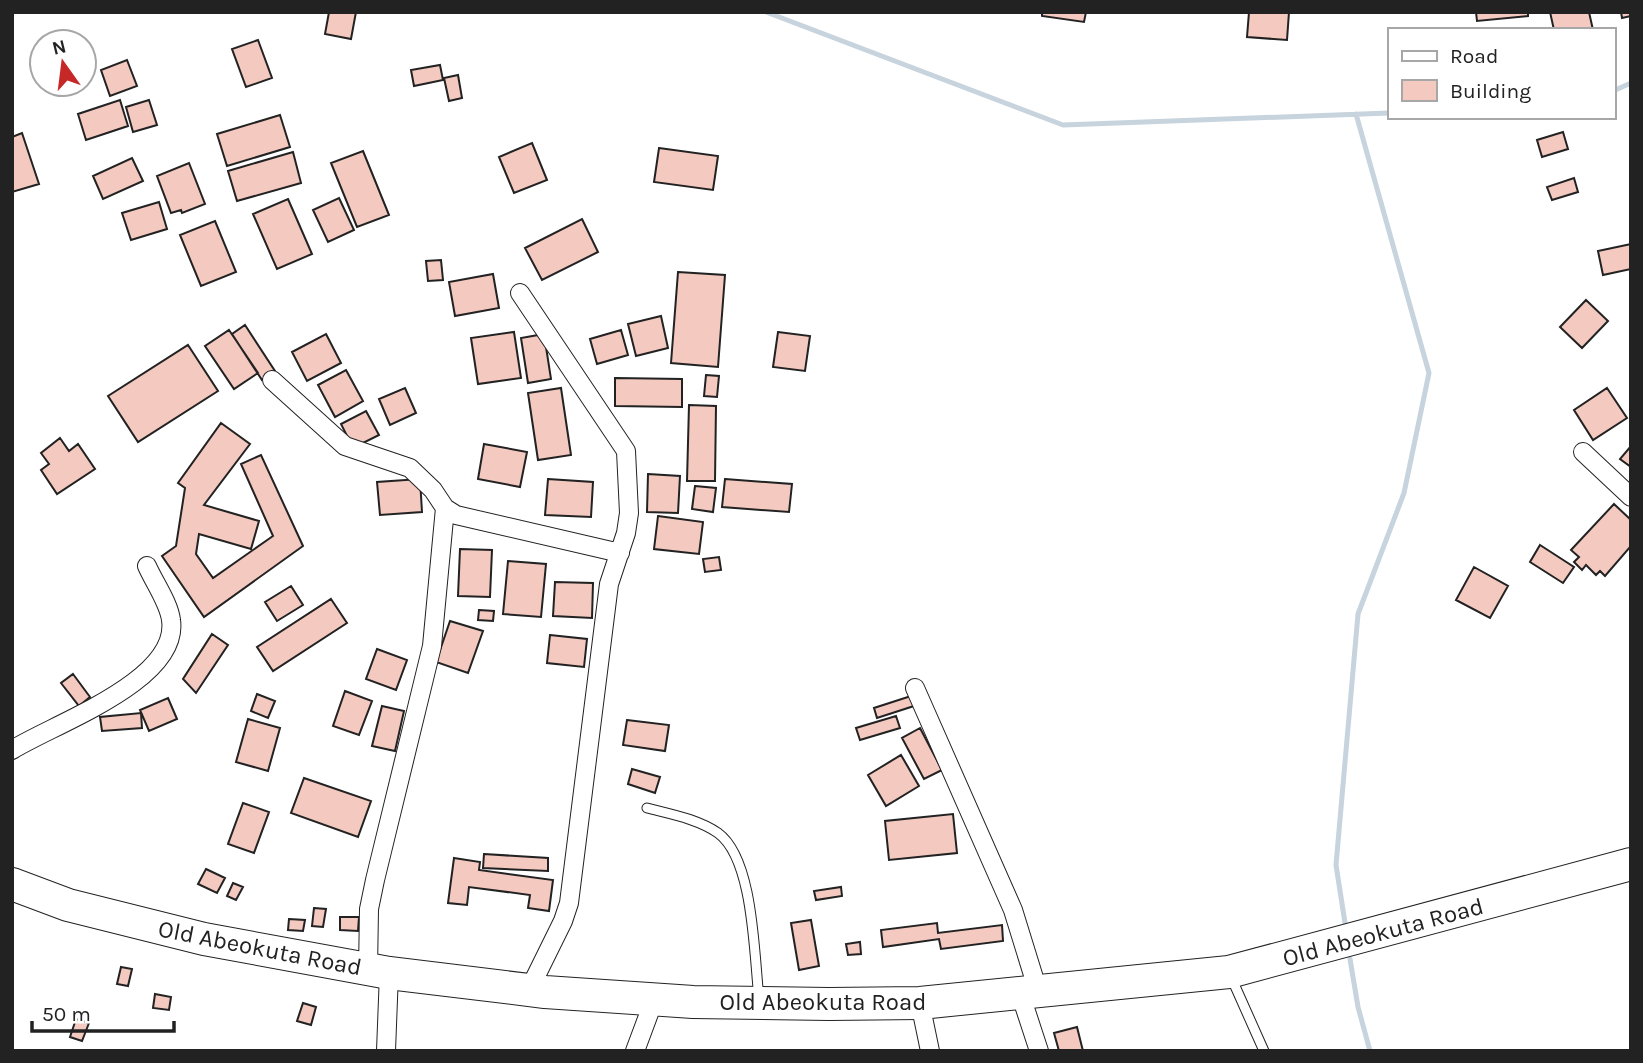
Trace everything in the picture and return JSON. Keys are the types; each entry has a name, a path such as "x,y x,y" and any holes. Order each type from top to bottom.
{"highway":[{"name":"Old Abeokuta Road","path":"12,884 68,905 204,939 378,971 529,990 654,1000 920,1003 1228,972 1436,919 1631,864"}],"street":[{"path":"520,293 626,451 629,513 620,553 609,584 569,903 564,921 529,990"},
{"path":"272,380 345,446 410,468 433,490 445,508 456,515 620,553"},
{"path":"1583,452 1631,497"},
{"path":"386,1051 371,899 432,646 445,508"},
{"path":"12,750 74,720 143,676 164,651 171,633 171,618 147,566"},
{"path":"915,688 1013,910 1039,1051"},
{"path":"635,1051 654,1000"},
{"path":"920,1003 930,1051"}],"lane":[{"path":"647,808 683,817 719,834 739,860 751,917 759,1003"},
{"path":"1228,972 1265,1051"}],"building":[{"path":"329,12 356,12 351,39 325,34"},
{"path":"1042,12 1086,12 1084,22 1042,16"},
{"path":"1249,12 1289,12 1287,40 1247,37"},
{"path":"1476,12 1528,12 1528,16 1477,21"},
{"path":"1550,12 1589,12 1593,28 1554,28"},
{"path":"1621,12 1631,12 1631,16 1622,18"},
{"path":"258,40 272,78 246,87 232,49"},
{"path":"127,60 137,86 110,96 101,70"},
{"path":"440,65 443,80 414,86 411,70"},
{"path":"458,75 462,98 449,101 444,78"},
{"path":"120,100 128,126 86,140 78,114"},
{"path":"149,100 157,125 133,132 126,107"},
{"path":"280,115 290,147 227,166 217,134"},
{"path":"1563,132 1568,149 1542,157 1537,140"},
{"path":"22,133 39,184 12,192 12,137"},
{"path":"532,143 547,180 514,193 499,157"},
{"path":"659,148 718,156 713,190 654,182"},
{"path":"363,151 389,215 357,227 331,163"},
{"path":"293,152 301,183 237,201 228,171"},
{"path":"132,158 143,181 103,199 93,176"},
{"path":"189,163 205,204 182,213 181,210 171,213 157,176"},
{"path":"1574,178 1578,192 1552,200 1547,187"},
{"path":"339,198 354,230 328,242 313,210"},
{"path":"288,199 312,254 277,269 253,214"},
{"path":"159,202 167,229 131,240 122,213"},
{"path":"582,219 598,252 542,280 525,248"},
{"path":"215,221 236,272 201,286 180,235"},
{"path":"1631,244 1631,269 1603,275 1598,251"},
{"path":"441,260 443,280 428,281 426,261"},
{"path":"678,272 725,275 718,367 671,363"},
{"path":"493,274 499,308 455,316 449,282"},
{"path":"1586,300 1608,321 1582,348 1560,327"},
{"path":"661,316 668,348 636,356 628,324"},
{"path":"245,325 275,371 262,380 232,334"},
{"path":"229,330 258,373 234,389 205,346"},
{"path":"621,330 628,355 597,364 590,339"},
{"path":"514,332 521,378 478,384 471,338"},
{"path":"778,332 810,336 805,371 773,367"},
{"path":"326,334 341,363 307,381 292,352"},
{"path":"544,334 551,379 528,383 521,338"},
{"path":"188,345 218,391 138,442 108,396"},
{"path":"346,370 363,401 335,417 318,385"},
{"path":"706,375 719,376 717,397 704,396"},
{"path":"615,378 682,379 682,407 615,406"},
{"path":"405,388 416,413 390,425 379,399"},
{"path":"561,388 571,455 538,460 528,393"},
{"path":"1607,388 1627,418 1593,440 1574,410"},
{"path":"689,405 716,406 715,481 687,481"},
{"path":"366,411 379,435 353,448 341,424"},
{"path":"221,423 250,444 204,505 259,521 251,549 199,534 196,554 213,578 273,536 241,464 261,455 303,546 204,617 162,556 176,546 185,488 178,483"},
{"path":"60,438 69,451 78,444 95,469 57,494 41,470 49,464 41,453"},
{"path":"484,444 527,452 520,487 478,479"},
{"path":"1631,446 1631,467 1620,459"},
{"path":"648,474 680,476 678,513 647,512"},
{"path":"420,479 422,512 380,515 377,482"},
{"path":"548,479 593,482 591,517 545,515"},
{"path":"725,479 792,484 789,512 722,507"},
{"path":"695,486 716,488 713,512 692,509"},
{"path":"1614,504 1631,520 1631,546 1605,576 1600,571 1596,575 1586,565 1582,570 1574,562 1579,557 1571,550"},
{"path":"658,516 703,522 699,554 654,549"},
{"path":"1540,545 1574,567 1563,583 1530,562"},
{"path":"460,549 492,550 490,597 458,596"},
{"path":"719,557 721,570 705,572 703,559"},
{"path":"508,561 546,564 541,617 503,614"},
{"path":"1474,567 1508,586 1490,618 1456,600"},
{"path":"555,582 593,583 592,618 553,616"},
{"path":"291,586 303,605 277,621 265,602"},
{"path":"331,599 347,623 273,671 257,647"},
{"path":"479,610 494,611 493,621 478,620"},
{"path":"450,621 483,631 468,673 436,662"},
{"path":"212,634 228,645 196,693 183,679"},
{"path":"550,635 587,639 584,667 547,663"},
{"path":"377,649 407,660 396,690 366,679"},
{"path":"73,674 90,697 79,706 61,683"},
{"path":"345,691 372,701 359,735 333,726"},
{"path":"257,694 275,701 268,718 251,711"},
{"path":"914,695 917,705 877,718 874,708"},
{"path":"168,698 177,719 149,731 140,710"},
{"path":"382,706 404,711 395,751 372,746"},
{"path":"141,713 142,728 102,731 100,717"},
{"path":"896,716 900,728 860,740 856,728"},
{"path":"248,719 280,728 268,771 236,762"},
{"path":"627,720 669,725 665,751 623,745"},
{"path":"920,728 942,770 924,779 902,738"},
{"path":"901,755 919,786 886,806 868,775"},
{"path":"632,769 660,777 655,793 628,784"},
{"path":"304,778 371,801 358,837 291,813"},
{"path":"243,803 269,812 254,853 228,844"},
{"path":"953,814 957,853 889,860 885,821"},
{"path":"484,854 548,858 548,871 483,868"},
{"path":"454,858 480,862 479,870 553,880 549,911 528,908 530,895 469,887 467,905 448,903"},
{"path":"206,869 225,878 217,893 198,884"},
{"path":"233,883 243,887 236,900 227,896"},
{"path":"841,887 842,896 816,900 814,891"},
{"path":"314,908 326,909 323,927 312,926"},
{"path":"340,917 359,917 358,931 340,930"},
{"path":"289,919 305,920 303,931 288,930"},
{"path":"811,920 819,966 799,970 791,923"},
{"path":"937,923 938,933 1002,925 1003,941 941,949 939,939 883,947 881,930"},
{"path":"860,942 861,954 848,955 846,944"},
{"path":"121,967 132,969 128,986 117,984"},
{"path":"155,994 171,997 169,1010 153,1008"},
{"path":"303,1003 316,1007 311,1025 297,1021"},
{"path":"76,1019 89,1023 82,1041 70,1037"},
{"path":"1077,1027 1083,1051 1059,1051 1054,1033"}],"waterway":[{"path":"766,12 1063,125 1388,113"},
{"path":"1615,90 1631,83"},
{"path":"1345,923 1336,865 1358,614 1404,493 1429,373 1356,114"},
{"path":"1350,959 1358,1007 1370,1051"}]}
